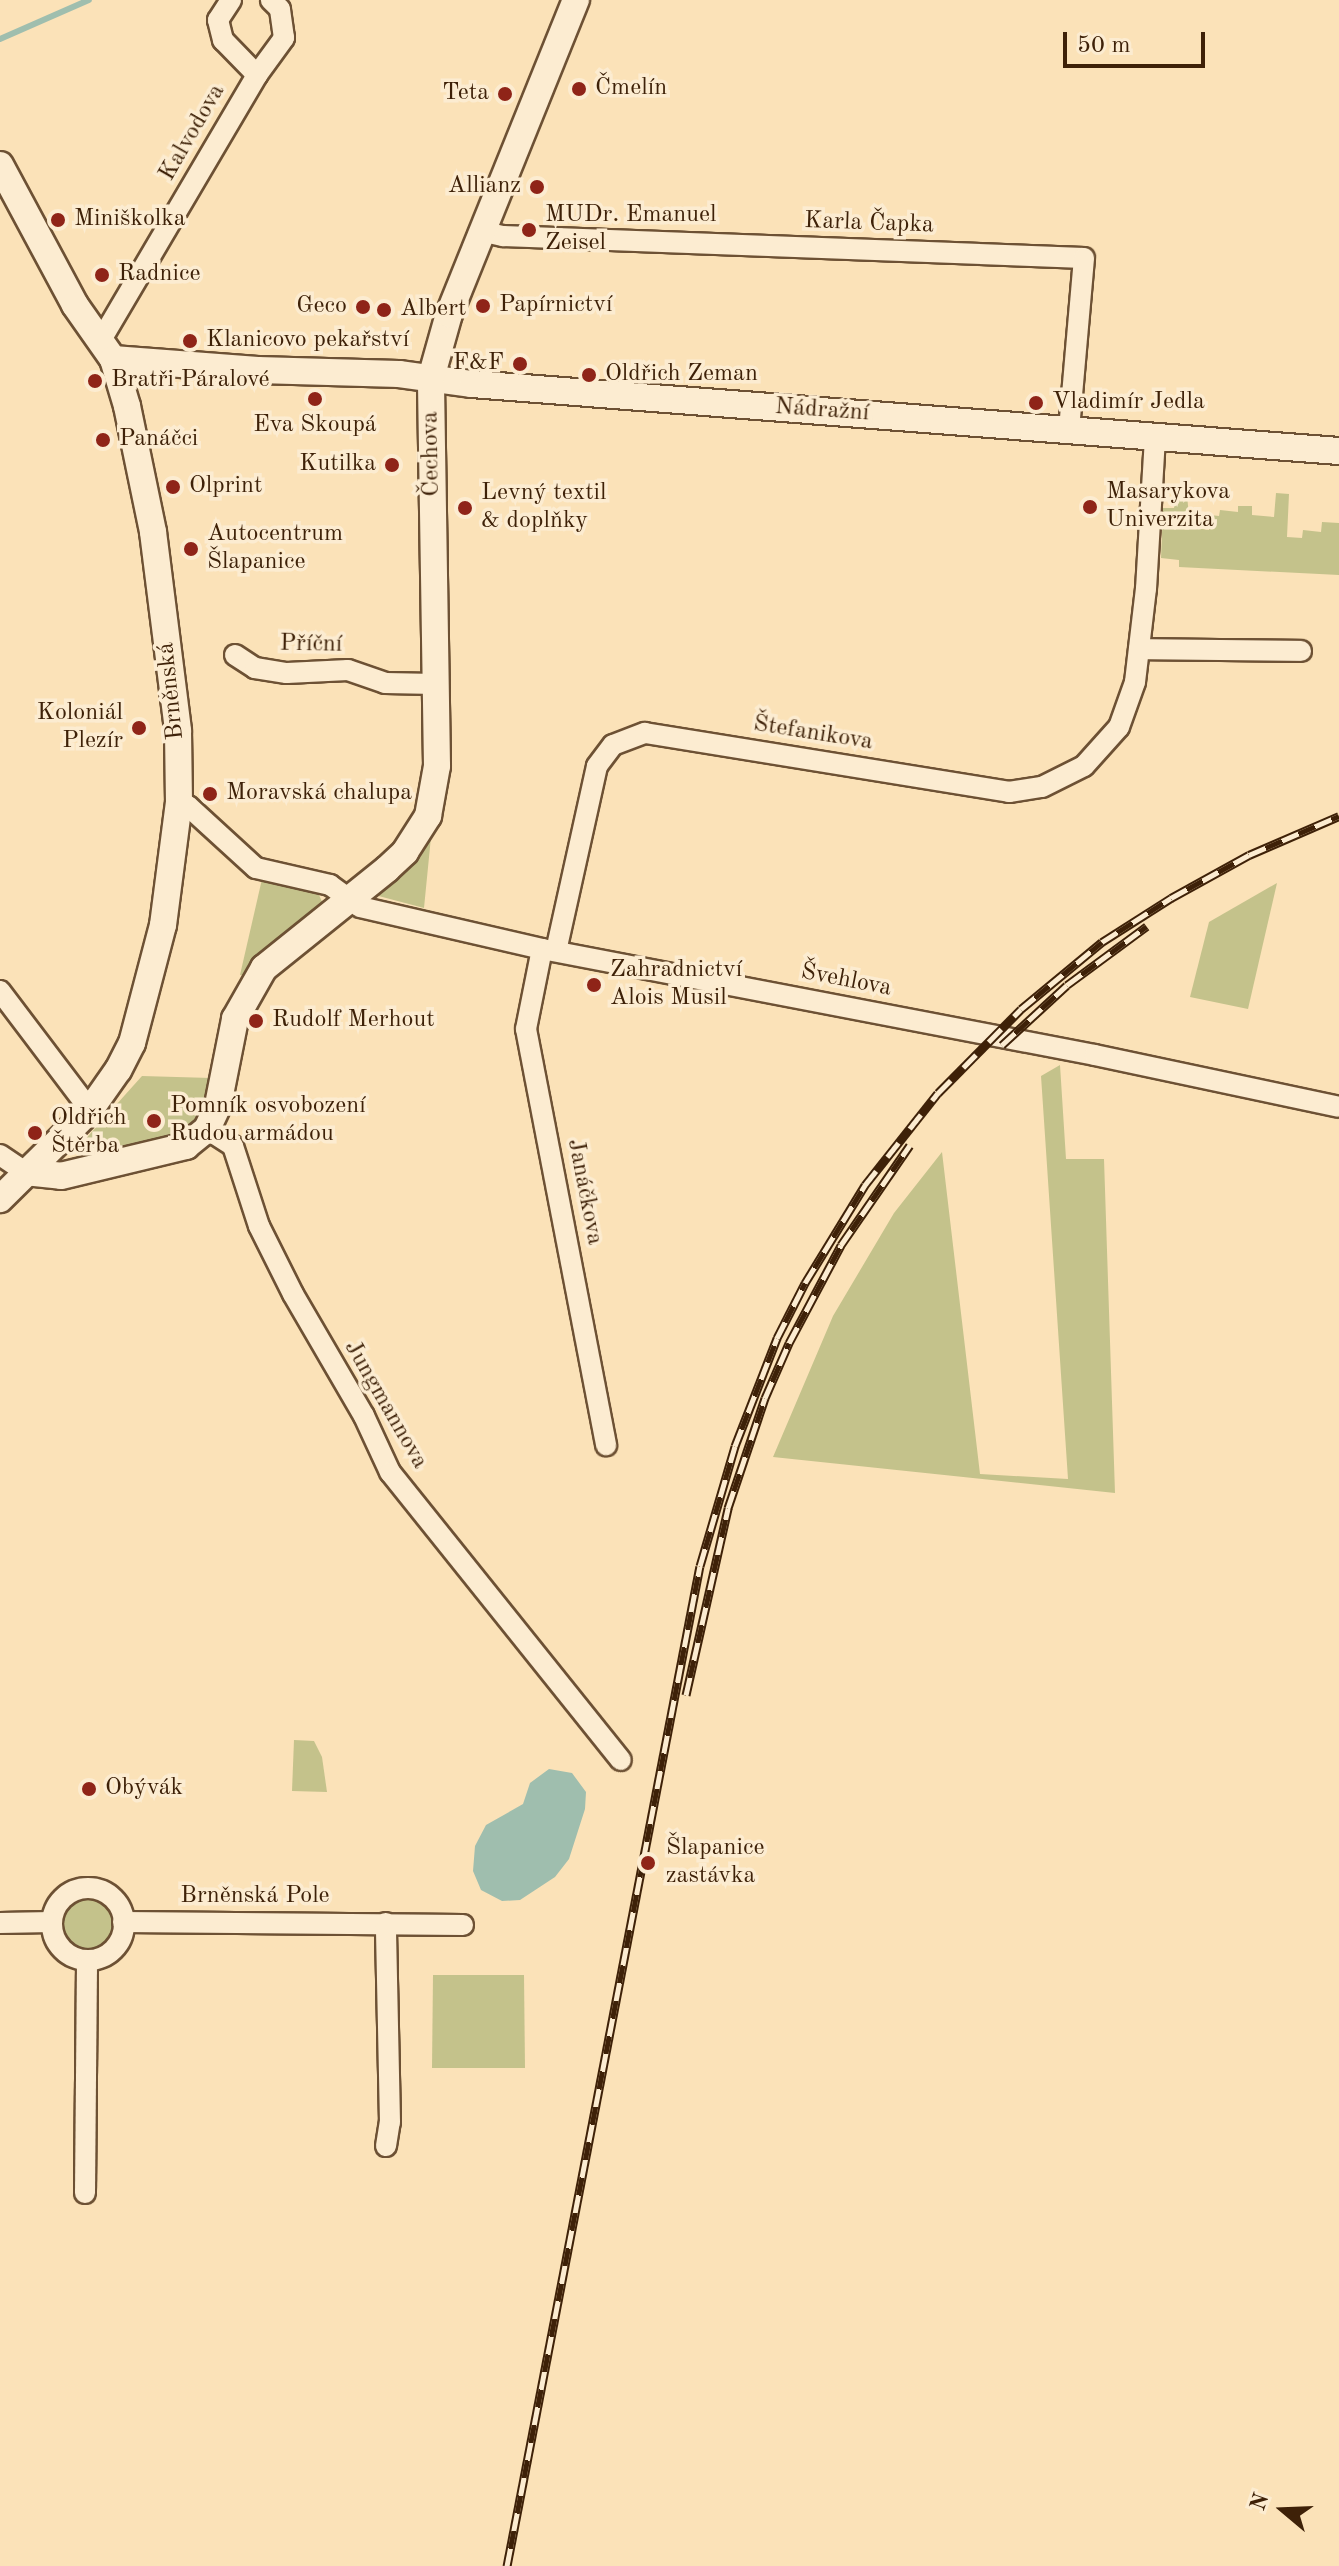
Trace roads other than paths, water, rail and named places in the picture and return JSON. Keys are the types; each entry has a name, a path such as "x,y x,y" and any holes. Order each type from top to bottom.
{"street":[{"name":"Kalvodova","path":"231,0 218,20 223,40 257,75"},
{"name":"Kalvodova","path":"107,349 257,75 284,38 280,9 271,0"},
{"name":"Čechova","path":"207,1129 218,1105 235,1019 264,968 345,899 396,861 428,816 437,766 431,378 449,314 576,0"},
{"name":"Brněnská","path":"0,165 75,305 107,349 153,532 178,731 179,802 163,925 140,1016 118,1070 90,1110 0,1199"},
{"name":"Karla Čapka","path":"481,231 503,236 1084,258 1069,430"},
{"name":"Nádražní","path":"107,349 472,384 1339,451"},
{"name":"Štefanikova","path":"549,950 597,766 613,745 645,733 1009,792 1042,787 1084,766 1119,727 1135,682 1155,436"},
{"path":"1139,649 1301,651"},
{"name":"Příční","path":"235,655 255,668 287,673 348,670 385,683 436,684"},
{"path":"179,802 188,806 256,868 330,885 345,899"},
{"name":"Švehlova","path":"345,899 360,907 549,950 1095,1055 1339,1107"},
{"name":"Janáčkova","path":"549,950 526,1029 606,1445"},
{"path":"0,991 90,1110"},
{"path":"0,1155 25,1172 61,1176 186,1146 207,1129"},
{"name":"Jungmannova","path":"207,1129 233,1146 259,1226 315,1334 364,1416 390,1472 621,1760"},
{"path":"87,1888 108,1894 121,1912 123,1922 122,1934 109,1953 87,1960 65,1953 53,1933 52,1922 54,1912 67,1895 87,1888"},
{"path":"0,1923 52,1922"},
{"name":"Brněnská Pole","path":"123,1922 463,1925"},
{"path":"386,1923 390,2122 386,2146"},
{"path":"85,2193 87,1960"}],"waterway":[{"path":"0,39 89,0"}],"railway":[{"path":"507,2566 700,1566 735,1446 777,1338 805,1283 865,1185 938,1093 1021,1009 1102,942 1171,898 1249,855 1339,816"},
{"path":"1002,1045 1067,985 1147,926"},
{"path":"686,1695 728,1508 765,1398 789,1343 841,1245 910,1145"}],"place":[{"name":"Čmelín","path":"579,89"},
{"name":"Teta","path":"505,94"},
{"name":"Allianz","path":"537,187"},
{"name":"Miniškolka","path":"58,220"},
{"name":"MUDr. Emanuel Zeisel","path":"529,230"},
{"name":"Radnice","path":"102,275"},
{"name":"Papírnictví","path":"483,306"},
{"name":"Geco","path":"363,307"},
{"name":"Albert","path":"384,310"},
{"name":"Klanicovo pekařství","path":"190,341"},
{"name":"F&F","path":"520,364"},
{"name":"Oldřich Zeman","path":"589,375"},
{"name":"Bratři Páralové","path":"95,381"},
{"name":"Eva Skoupá","path":"315,399"},
{"name":"Vladimír Jedla","path":"1036,403"},
{"name":"Panáčci","path":"103,440"},
{"name":"Kutilka","path":"392,465"},
{"name":"Olprint","path":"173,487"},
{"name":"Masarykova Univerzita","path":"1090,507"},
{"name":"Levný textil & doplňky","path":"465,508"},
{"name":"Autocentrum Šlapanice","path":"191,549"},
{"name":"Koloniál Plezír","path":"139,728"},
{"name":"Moravská chalupa","path":"210,794"},
{"name":"Zahradnictví Alois Musil","path":"594,985"},
{"name":"Rudolf Merhout","path":"256,1021"},
{"name":"Pomník osvobození Rudou armádou","path":"154,1121"},
{"name":"Oldřich Štěrba","path":"35,1133"},
{"name":"Obývák","path":"89,1789"},
{"name":"Šlapanice zastávka","path":"648,1863"}]}
